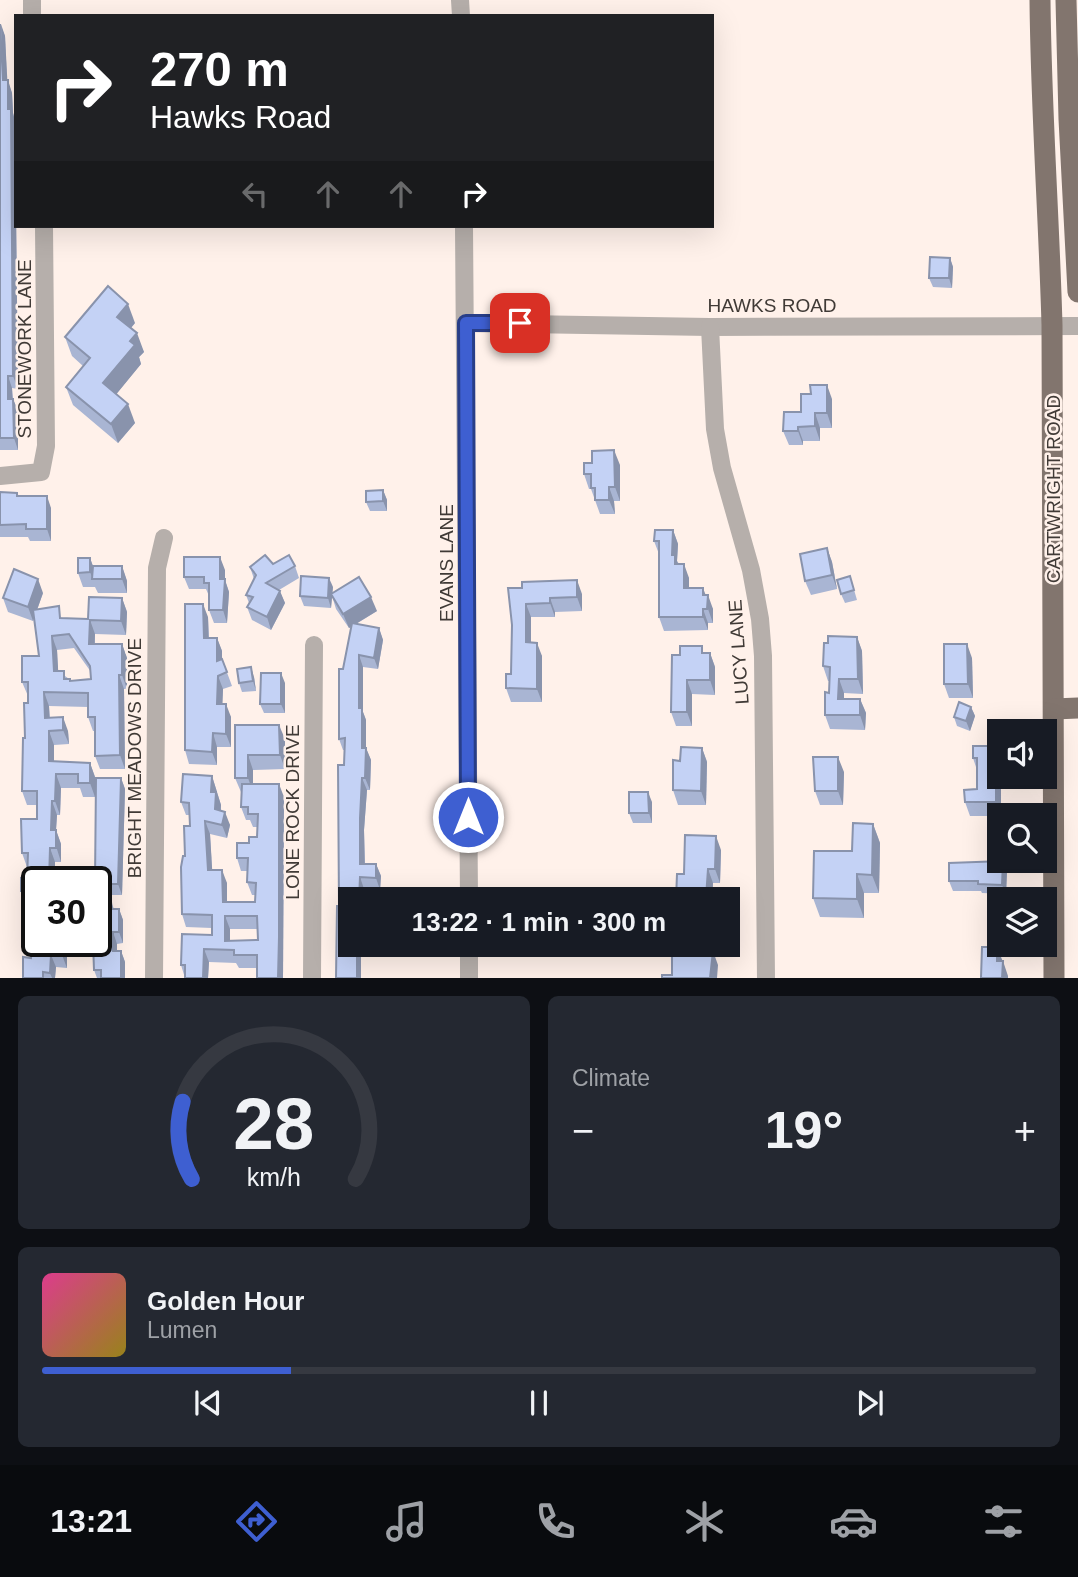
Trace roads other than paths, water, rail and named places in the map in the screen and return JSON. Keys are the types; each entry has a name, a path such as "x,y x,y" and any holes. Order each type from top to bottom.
{"main road":[{"name":"CARTWRIGHT ROAD","path":"1040,0 1041,111 1052,326 1055,978"},
{"path":"1066,0 1078,292"},
{"path":"1054,709 1078,708"}],"street":[{"name":"STONEWORK LANE","path":"0,476 41,472 46,446 44,228"},
{"name":"EVANS LANE","path":"464,228 469,887"},
{"name":"HAWKS ROAD","path":"466,323 709,327 1078,326"},
{"name":"LUCY LANE","path":"709,327 715,429 722,468 751,570 760,619 765,768 766,978"},
{"name":"BRIGHT MEADOWS DRIVE","path":"153,978 157,568 164,538"},
{"name":"LONE ROCK DRIVE","path":"312,978 314,645"},
{"path":"469,957 469,978"}]}
